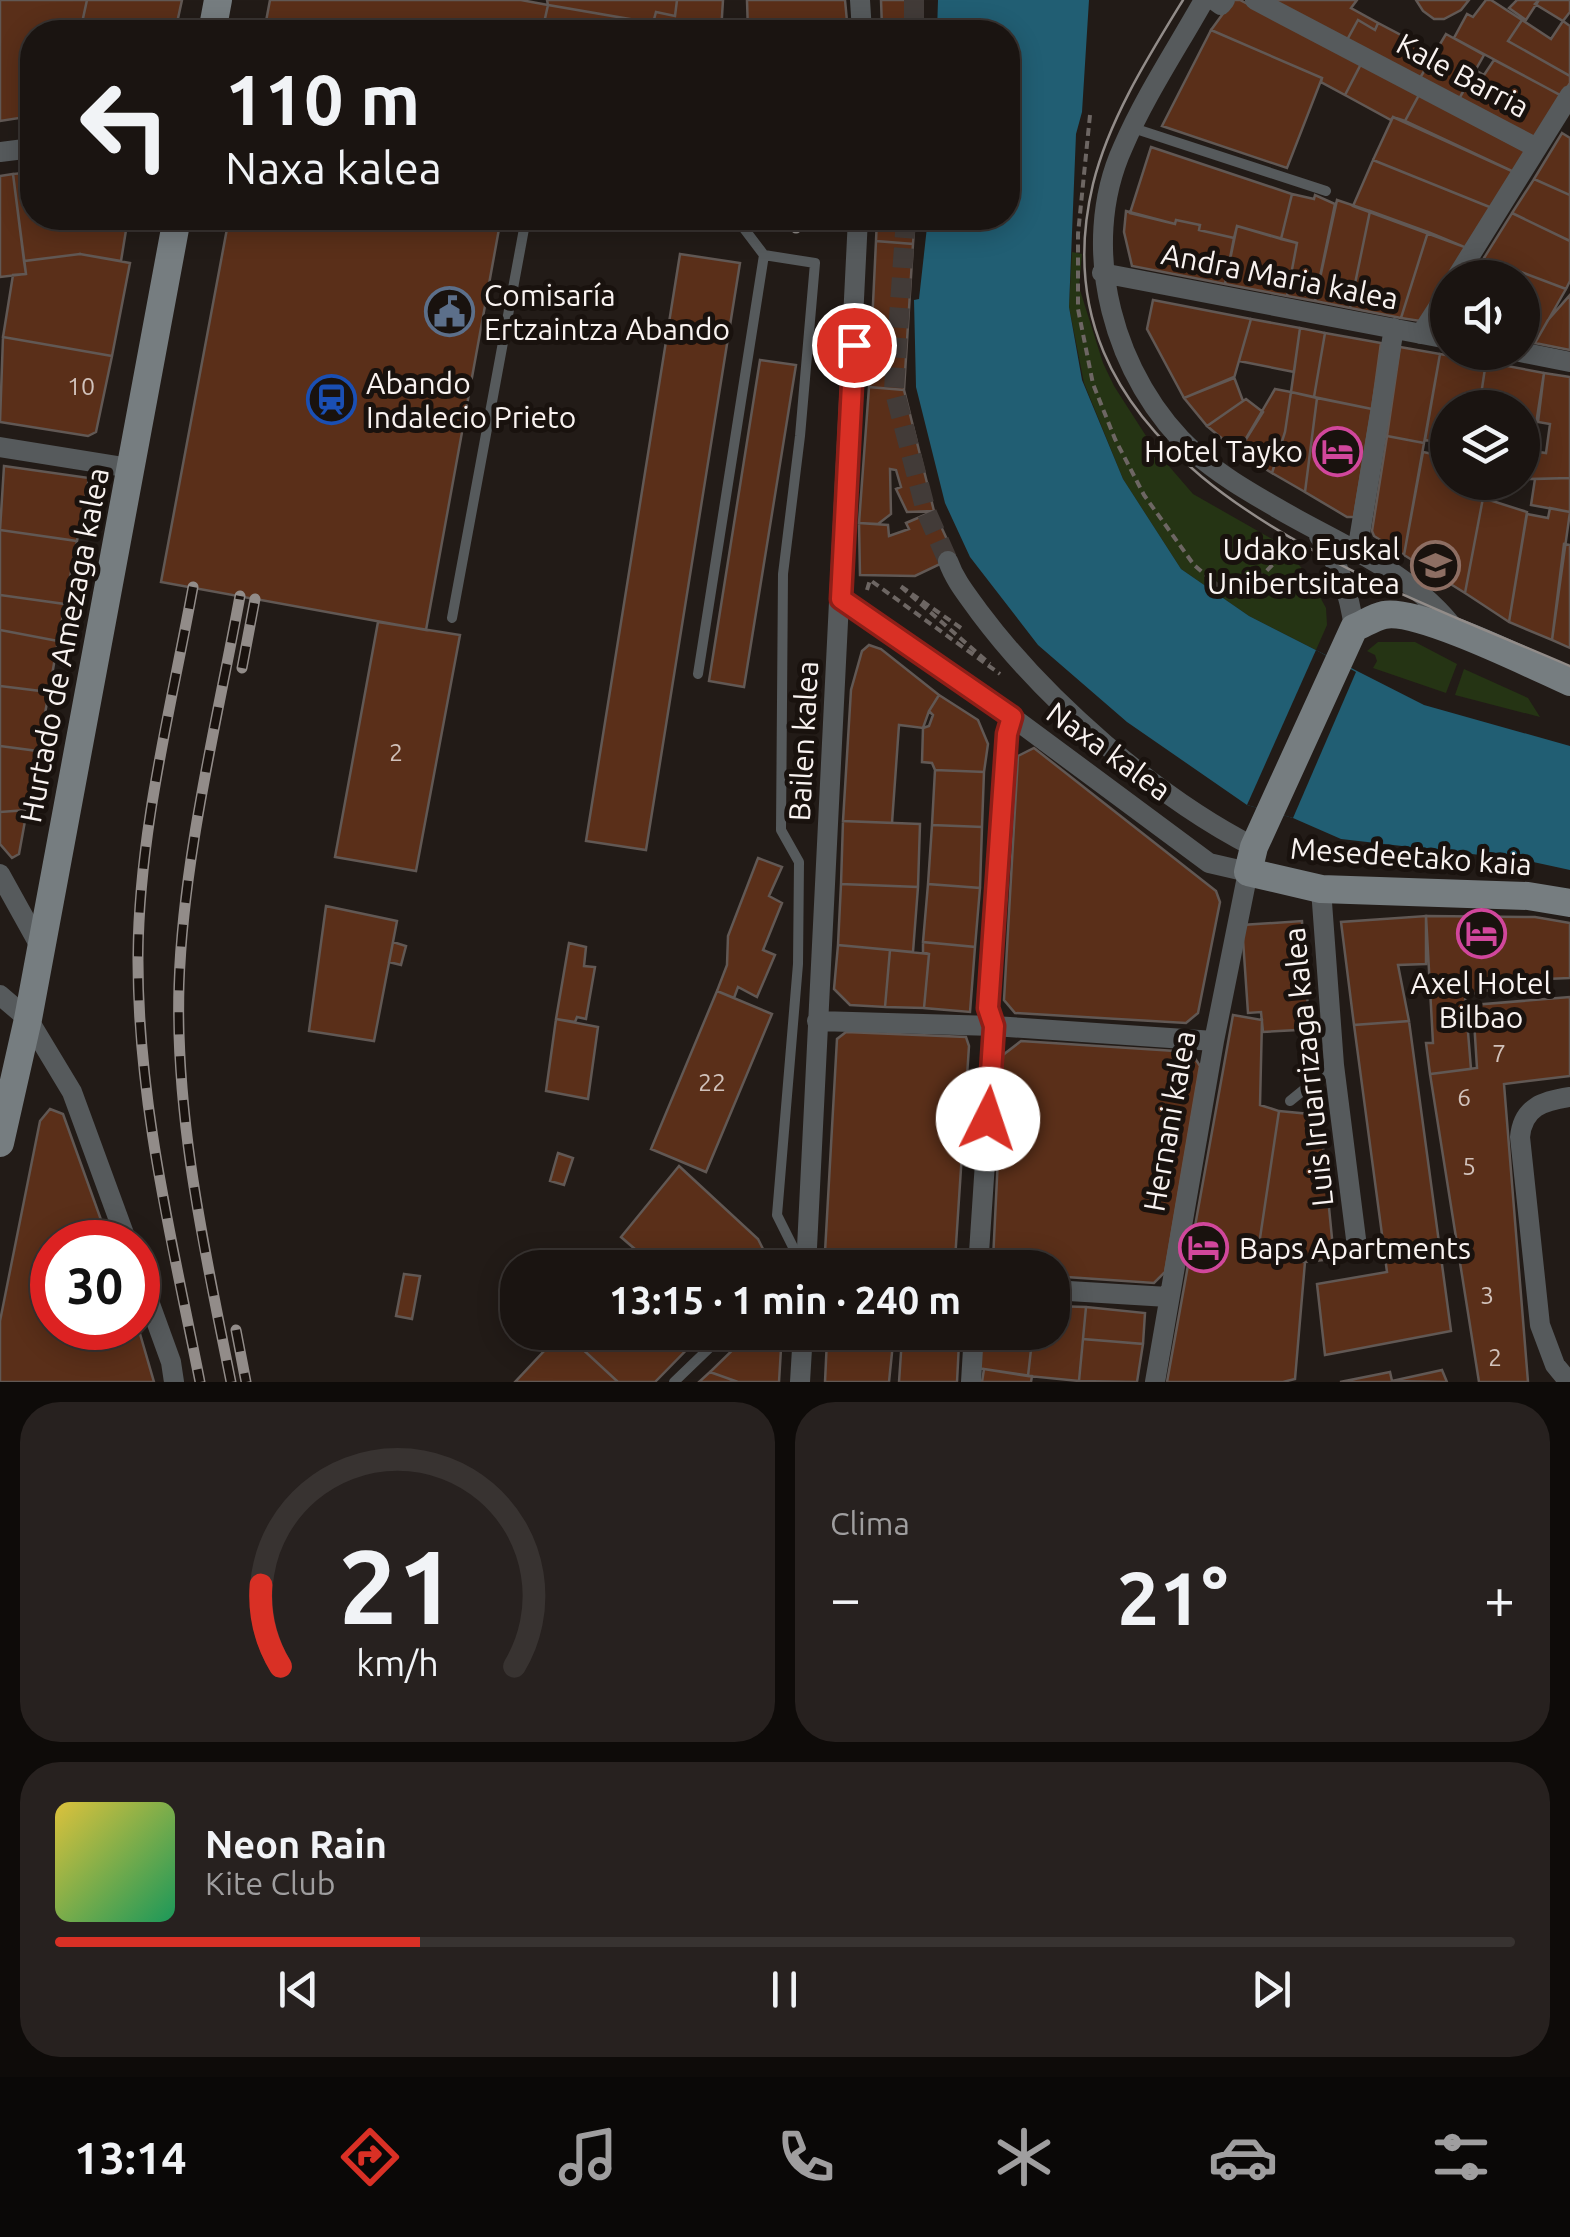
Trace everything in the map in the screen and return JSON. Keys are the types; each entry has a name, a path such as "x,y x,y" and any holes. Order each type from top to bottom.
{"street":[{"path":"1204,0 1122,148 1105,205 1102,273 1123,348 1144,390 1193,451 1230,481 1378,561 1435,604 1457,632"},
{"path":"1214,0 1221,5 1225,0"},
{"name":"Kale Barria","path":"1254,0 1537,148"},
{"path":"1467,260 1570,95"},
{"name":"Hurtado de Amezaga kalea","path":"0,1143 28,1019 175,230"},
{"name":"Bailen kalea","path":"806,1250 857,230"},
{"name":"Andra Maria kalea","path":"1102,273 1430,335"},
{"path":"1421,334 1430,320"},
{"path":"1357,552 1394,328"},
{"path":"1540,356 1570,362"},
{"path":"0,447 130,468"},
{"path":"948,561 954,577 1010,652 1065,706 1132,766 1220,830 1255,849 1354,628 1349,591 1335,559 1315,530"},
{"name":"Naxa kalea","path":"841,599 1012,717 1209,863 1255,849"},
{"path":"1354,628 1385,615 1404,615 1457,632 1570,682"},
{"path":"979,1250 994,1026 988,1008 1007,734 1012,717"},
{"name":"Mesedeetako kaia","path":"1255,849 1321,889 1528,896 1570,903"},
{"name":"Hernani kalea","path":"1154,1382 1214,1041 1255,849"},
{"path":"0,874 41,948"},
{"name":"Luis Iruarrizaga kalea","path":"1321,889 1334,1066 1356,1239"},
{"path":"0,995 28,1019 72,1092 119,1220"},
{"path":"818,1021 994,1026 1214,1041"},
{"path":"1569,1382 1554,1366 1540,1325 1520,1137 1522,1122 1531,1109 1548,1100 1570,1097"},
{"path":"1070,1291 1168,1298"},
{"path":"160,1334 174,1382"},
{"path":"800,1382 802,1350"},
{"path":"971,1382 973,1350"}],"lane":[{"path":"1133,128 1326,192"},
{"path":"452,618 524,230"},
{"path":"745,230 764,255 816,263 782,574 781,830 799,862 798,964 777,1215 795,1250"},
{"path":"698,674 764,255"},
{"path":"1290,1101 1334,1066"},
{"path":"674,1382 707,1350"}],"path":[{"path":"866,594 870,580 1002,674 899,585 964,630"}],"green space":[{"path":"1072,252 1082,254 1079,287 1114,386 1155,450 1193,494 1279,543 1308,575 1326,608 1327,625 1316,650 1249,616 1181,569 1123,479 1084,383 1069,307"},
{"path":"1378,642 1415,642 1457,664 1446,693 1373,668 1375,655 1367,651"},
{"path":"1464,669 1528,698 1540,717 1455,695"}],"water":[{"path":"938,0 1089,0 1082,112 1076,134 1069,307 1082,380 1123,479 1181,569 1249,616 1424,705 1570,746 1570,870 1524,860 1341,839 1293,818 1247,805 1127,722 1038,645 970,557 945,503 916,387 914,300 919,299 927,230 1020,230 1020,20 937,20"}],"pier":[{"path":"1316,650 1356,672 1293,818 1247,805"}],"building":[{"path":"0,0 87,0 83,20 20,20 20,118 0,121"},
{"path":"87,0 182,0 178,20 83,20"},
{"path":"270,0 521,0 548,5 545,20 266,20"},
{"path":"547,0 677,0 675,16 656,12 654,20 548,5"},
{"path":"677,0 723,0 722,20 654,20 656,12 675,16"},
{"path":"747,0 845,0 847,20 748,20"},
{"path":"881,0 921,0 922,20 882,20"},
{"path":"1233,0 1240,0 1361,64 1345,95 1321,82 1322,78 1211,30"},
{"path":"1272,0 1357,0 1351,8 1378,23 1375,30 1358,20 1347,40"},
{"path":"1416,0 1469,0 1461,10 1444,19 1434,19"},
{"path":"1486,0 1522,20 1508,41 1570,76 1562,96 1454,38 1467,14 1473,17"},
{"path":"1517,0 1539,0 1526,20 1509,8"},
{"path":"1539,0 1570,0 1570,12 1563,21 1535,4"},
{"path":"548,5 636,20 545,20"},
{"path":"1358,20 1375,30 1378,23 1435,53 1420,78 1347,40"},
{"path":"1522,20 1551,39 1563,21 1570,26 1570,76 1508,41"},
{"path":"1211,30 1322,78 1287,168 1162,126"},
{"path":"1446,34 1484,55 1459,99 1420,78"},
{"path":"1494,60 1562,96 1535,139 1459,99 1475,70 1484,75"},
{"path":"1361,64 1419,95 1405,121 1393,117 1391,120 1345,95"},
{"path":"1419,95 1527,152 1514,172 1405,121"},
{"path":"1393,117 1514,172 1492,208 1373,160"},
{"path":"1562,133 1570,138 1570,195 1534,179"},
{"path":"1151,147 1292,194 1281,239 1237,226 1234,238 1199,230 1200,225 1176,220 1175,224 1130,213"},
{"path":"1373,160 1492,208 1467,248 1353,206"},
{"path":"20,173 20,229 13,174"},
{"path":"13,174 26,274 0,277 0,176"},
{"path":"1534,179 1570,195 1570,241 1512,213"},
{"path":"1292,194 1314,199 1315,195 1335,204 1315,301 1287,296 1297,243 1281,239"},
{"path":"1337,200 1370,211 1350,308 1315,301"},
{"path":"1126,211 1175,224 1176,220 1200,225 1199,230 1234,238 1225,284 1132,266 1124,232"},
{"path":"1370,211 1428,232 1401,318 1350,308"},
{"path":"1512,213 1570,241 1570,281 1566,289 1540,279 1540,260 1484,258"},
{"path":"1237,226 1297,243 1287,296 1225,284"},
{"path":"20,230 126,230 121,261 80,254 24,261"},
{"name":"Abando Indalecio Prieto","path":"227,230 499,230 426,630 161,582"},
{"path":"876,230 914,230 913,244 876,241"},
{"path":"1428,232 1467,248 1459,260 1430,260 1430,307 1420,321 1401,318"},
{"path":"876,241 913,244 904,390 869,387"},
{"path":"80,254 130,263 112,356 3,337 13,275 26,274 24,261"},
{"path":"680,254 740,263 646,850 586,841"},
{"path":"1540,279 1566,289 1540,334"},
{"path":"1570,295 1570,350 1540,344 1540,334"},
{"path":"1153,300 1251,319 1234,378 1184,398 1147,329"},
{"path":"1251,319 1300,328 1294,372 1239,361"},
{"path":"1300,328 1325,333 1314,397 1291,392"},
{"path":"1325,333 1381,343 1372,409 1314,397"},
{"path":"3,337 112,356 96,432 88,436 0,422"},
{"path":"1400,347 1430,352 1430,370 1437,370 1434,390 1430,390 1424,443 1387,436"},
{"path":"760,360 796,365 744,687 709,681"},
{"path":"1437,370 1485,370 1482,390 1434,390"},
{"path":"1485,370 1544,373 1540,399 1540,390 1482,390"},
{"path":"1544,373 1570,377 1570,478 1540,479 1540,452 1546,453 1550,424 1540,422"},
{"path":"1234,377 1243,401 1207,426 1184,398"},
{"path":"869,387 904,390 934,511 907,512 896,489 901,487 896,470 890,469 891,514 878,524 859,523"},
{"path":"1275,389 1291,392 1285,432 1272,473 1238,452"},
{"path":"1291,392 1317,398 1305,492 1272,473 1285,432"},
{"name":"Hotel Tayko","path":"1317,398 1372,409 1354,517 1347,517 1305,492"},
{"path":"1246,399 1263,412 1238,452 1207,426"},
{"path":"1430,411 1430,441 1425,440"},
{"path":"1387,436 1424,443 1404,555 1372,531"},
{"path":"1423,452 1430,453 1430,500 1483,500 1465,593 1404,555"},
{"path":"4,466 89,478 77,541 0,530"},
{"path":"1570,478 1570,512 1531,505 1532,500 1540,500 1540,479"},
{"path":"1483,500 1527,512 1509,622 1465,593"},
{"path":"1550,508 1570,512 1552,640 1509,622 1527,514 1548,518"},
{"path":"934,511 955,557 915,576 860,575 859,523 888,525 889,536 909,529 906,523"},
{"path":"0,530 77,541 65,604 0,595"},
{"path":"1564,544 1570,545 1570,648 1552,640"},
{"path":"0,595 65,604 58,641 0,630"},
{"path":"378,622 460,635 416,871 335,857"},
{"path":"0,630 58,641 49,692 0,686"},
{"path":"869,645 881,649 939,695 923,728 899,725 892,823 843,821 851,690 862,651"},
{"path":"0,686 49,692 38,751 0,746"},
{"path":"939,695 978,720 988,744 984,772 935,770 932,763 922,762 923,728 929,726 933,715 929,711"},
{"path":"0,746 38,751 27,810 0,812"},
{"path":"1034,748 1216,891 1220,902 1198,1013 1186,1023 1015,1013 1004,1000 1018,756"},
{"path":"935,770 984,772 982,827 932,825"},
{"path":"27,810 19,854 12,858 0,844 0,812"},
{"path":"843,821 920,824 918,887 841,884"},
{"path":"932,825 982,827 980,888 928,884"},
{"path":"758,858 782,867 769,896 782,903 763,950 775,955 757,997 738,987 734,998 717,991 727,965 728,936"},
{"path":"841,884 918,887 913,952 838,945"},
{"path":"928,884 980,888 975,947 923,942"},
{"path":"326,906 397,921 374,1041 309,1031"},
{"path":"1426,916 1426,964 1398,965 1409,1021 1354,1025 1341,922"},
{"path":"1426,916 1535,917 1570,923 1570,978 1465,995 1471,1069 1430,1074 1426,1043 1433,1043"},
{"path":"1302,921 1308,1009 1296,1009 1297,1030 1263,1032 1261,1012 1248,1013 1242,925"},
{"path":"393,942 406,946 401,965 389,962"},
{"path":"923,942 975,947 970,1012 924,1008 929,954 923,953"},
{"path":"569,943 586,947 584,966 595,967 586,1019 577,1017 575,1022 556,1019"},
{"path":"838,945 890,950 885,1007 850,1005 834,989"},
{"path":"890,950 929,954 924,1008 885,1007"},
{"path":"717,991 772,1014 706,1172 651,1149"},
{"path":"1570,997 1570,1076 1504,1084 1528,1382 1479,1382 1430,1074 1477,1068 1473,1005"},
{"path":"1233,1015 1262,1020 1260,1105 1279,1111 1257,1258 1305,1262 1295,1379 1167,1382"},
{"path":"556,1019 598,1027 588,1099 546,1091"},
{"path":"1409,1021 1451,1331 1325,1355 1317,1284 1387,1272 1354,1025"},
{"path":"846,1032 966,1037 969,1046 956,1250 825,1250 837,1039"},
{"path":"1021,1041 1191,1052 1200,1066 1165,1272 1154,1283 1070,1277 1070,1250 993,1250 1003,1055"},
{"path":"50,1109 63,1114 101,1220 30,1220 30,1350 145,1350 154,1382 0,1382 0,1321 40,1121"},
{"path":"1279,1111 1320,1115 1334,1259 1305,1262 1257,1258"},
{"path":"558,1153 573,1158 564,1185 550,1181"},
{"path":"679,1166 758,1239 764,1250 636,1250 621,1237"},
{"path":"404,1274 420,1276 412,1319 396,1316"},
{"path":"1070,1307 1086,1307 1079,1381 1028,1376 1031,1350 1070,1350"},
{"path":"1086,1307 1145,1313 1143,1344 1083,1339"},
{"path":"1083,1339 1143,1344 1137,1382 1079,1381"},
{"path":"545,1350 583,1350 618,1382 515,1382"},
{"path":"583,1350 686,1350 655,1382 618,1382"},
{"path":"733,1350 781,1350 779,1382 738,1382 710,1372"},
{"path":"826,1350 892,1350 889,1382 825,1382"},
{"path":"901,1350 959,1350 957,1382 899,1382"},
{"path":"978,1350 1031,1350 1028,1376 977,1368"},
{"path":"984,1369 1032,1376 1031,1382 982,1382"},
{"path":"1442,1370 1447,1382 1340,1382 1390,1372 1392,1381"},
{"path":"1442,1370 1447,1382 1392,1381"},
{"path":"710,1372 738,1382 699,1382"}],"tunnel":[{"path":"914,0 914,20"},
{"path":"905,230 894,389 926,511 948,561"}],"tram line":[{"path":"1183,0 1119,112 1093,184 1086,283 1111,367 1161,439 1231,499 1313,550 1402,594 1570,666"}],"railway":[{"path":"193,587 150,816 138,955 143,1063 150,1116 200,1382"},
{"path":"231,1382 187,1135 179,985 194,840 240,596"},
{"path":"242,668 255,599"},
{"path":"236,1330 246,1382"}],"place":[{"name":"Comisaría Ertzaintza Abando","path":"449,312"},
{"name":"Abando Indalecio Prieto","path":"331,400"},
{"name":"Hotel Tayko","path":"1338,451"},
{"name":"Udako Euskal Unibertsitatea","path":"1435,566"},
{"name":"Axel Hotel Bilbao","path":"1481,934"},
{"name":"Baps Apartments","path":"1204,1248"}],"route":[{"path":"854,345 841,599 1012,717 1007,734 988,1008 994,1026 988,1119"}]}
